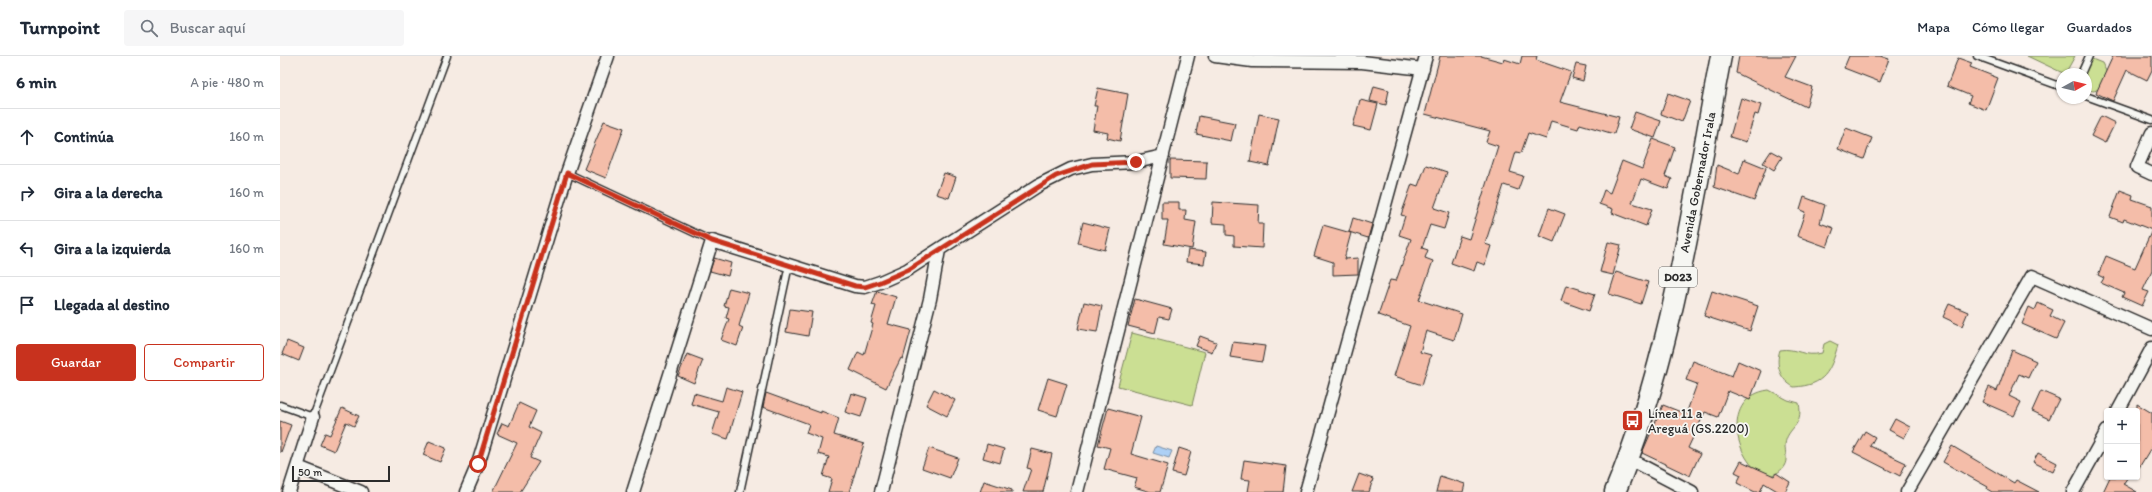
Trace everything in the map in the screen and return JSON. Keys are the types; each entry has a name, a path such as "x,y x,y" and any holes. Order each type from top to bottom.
{"main road":[{"name":"Avenida Gobernador Irala","path":"1615,492 1629,459 1669,325 1721,56"}],"street":[{"path":"466,492 478,464 567,173 608,56"},
{"path":"1077,492 1188,56"},
{"path":"1215,56 1252,61 1362,62 1423,69"},
{"path":"1306,492 1426,56"},
{"path":"2152,133 2137,167 2152,174"},
{"path":"633,492 712,241 855,286 865,287 908,270 1040,185 1071,169 1092,164 1136,162 1163,156"},
{"path":"881,492 930,299 939,250"},
{"path":"1907,492 2032,276 2152,329"},
{"path":"2120,408 2152,348"},
{"path":"289,492 313,417"},
{"path":"2074,492 2104,437"},
{"path":"1629,459 1692,492"},
{"path":"298,466 361,492"}],"lane":[{"path":"280,405 313,417 447,56"},
{"path":"1977,56 2056,85"},
{"path":"2084,68 2089,56"},
{"path":"2092,98 2152,120"},
{"path":"567,173 712,241"},
{"path":"740,492 789,265"}],"green space":[{"path":"2027,56 2075,56 2068,68 2056,68 2056,70"},
{"path":"2092,59 2102,63 2107,73 2104,87 2092,91 2092,68 2079,68 2082,62"},
{"path":"1132,333 1205,352 1192,405 1118,386"},
{"path":"1830,341 1838,345 1829,370 1825,375 1819,380 1804,386 1794,387 1785,380 1780,372 1778,361 1780,350 1786,349 1810,354 1822,353 1824,344"},
{"path":"1769,390 1788,400 1799,403 1800,411 1797,422 1786,439 1786,459 1784,466 1778,472 1766,477 1755,469 1746,457 1740,444 1737,429 1738,416 1744,404 1754,395"}],"water":[{"path":"1156,446 1172,451 1169,458 1153,453"}],"building":[{"path":"1440,56 1481,56 1503,62 1504,59 1520,64 1522,56 1537,56 1536,60 1571,72 1560,102 1619,117 1614,134 1580,124 1578,129 1551,121 1546,139 1528,133 1521,153 1516,152 1510,172 1523,176 1518,190 1504,185 1485,244 1491,246 1485,265 1477,262 1474,271 1451,263 1460,236 1469,239 1498,146 1486,142 1490,131 1425,114"},
{"path":"1739,56 1796,56 1785,77 1812,87 1806,107 1736,73"},
{"path":"1849,56 1880,56 1889,59 1880,82 1844,68"},
{"path":"2113,56 2152,56 2152,70 2147,80 2127,70 2113,101 2096,93"},
{"path":"1958,58 1972,63 1970,67 1998,78 1986,110 1968,103 1971,96 1947,86"},
{"path":"1576,64 1586,66 1583,81 1572,78"},
{"path":"1374,86 1389,90 1386,105 1370,101"},
{"path":"1098,88 1128,94 1120,141 1107,138 1108,133 1093,130 1097,106 1094,106"},
{"path":"1668,93 1690,101 1682,122 1661,114"},
{"path":"1741,98 1761,105 1758,115 1755,114 1746,142 1730,137"},
{"path":"1360,100 1378,104 1371,130 1353,126"},
{"path":"1635,112 1661,121 1655,138 1629,129"},
{"path":"1259,114 1279,118 1269,166 1250,162"},
{"path":"1199,116 1235,123 1231,141 1196,134"},
{"path":"2101,116 2115,123 2105,143 2091,136"},
{"path":"604,121 624,128 606,178 584,169"},
{"path":"1846,128 1872,138 1864,159 1838,149"},
{"path":"1653,139 1675,147 1665,176 1672,179 1668,189 1641,179 1632,203 1652,209 1646,226 1612,213 1613,209 1599,204 1604,190 1610,193 1622,161 1642,169"},
{"path":"1771,151 1782,157 1774,170 1763,163"},
{"path":"1744,159 1766,168 1754,201 1714,187 1717,165 1739,174"},
{"path":"1170,160 1207,161 1206,179 1170,178"},
{"path":"1426,165 1447,172 1434,208 1449,213 1444,229 1430,225 1422,248 1428,250 1425,258 1433,261 1419,300 1462,314 1454,340 1426,331 1420,352 1431,355 1422,385 1394,376 1410,326 1378,315 1390,280 1396,281 1411,239 1399,235 1405,216 1401,215 1412,184 1418,186"},
{"path":"944,173 956,177 949,198 936,194"},
{"path":"2120,190 2133,195 2132,199 2152,206 2152,230 2124,219 2123,222 2110,217"},
{"path":"1804,197 1825,205 1820,223 1834,228 1827,247 1797,236 1805,212 1800,210"},
{"path":"1162,202 1179,202 1179,210 1186,210 1185,220 1196,222 1192,249 1164,244 1168,220 1162,220"},
{"path":"1213,202 1259,205 1258,224 1263,224 1262,248 1234,246 1234,236 1226,235 1226,224 1212,223"},
{"path":"1549,208 1565,214 1554,242 1539,236"},
{"path":"1353,218 1372,224 1368,238 1349,232"},
{"path":"1083,222 1110,229 1105,250 1078,243"},
{"path":"1323,225 1351,233 1344,259 1358,258 1358,274 1333,275 1333,262 1314,256"},
{"path":"2152,230 2152,271 2143,290 2149,292 2142,306 2122,297 2124,293 2101,283 2104,278 2098,275 2106,256 2135,268"},
{"path":"1608,242 1621,245 1613,275 1600,272"},
{"path":"1188,250 1206,252 1204,264 1186,262"},
{"path":"714,258 731,263 728,276 710,271"},
{"path":"1616,272 1648,282 1641,304 1609,294"},
{"path":"1566,285 1595,294 1589,311 1561,301"},
{"path":"729,288 749,293 739,326 743,328 737,346 721,340 729,319 726,318 729,307 724,306"},
{"path":"877,291 896,297 888,324 911,330 903,359 901,358 886,388 850,370 858,352 864,355 873,324 871,323 876,306 872,305"},
{"path":"1712,291 1758,306 1750,331 1704,316"},
{"path":"1135,299 1172,309 1169,319 1159,317 1155,333 1128,326"},
{"path":"1084,302 1102,306 1097,332 1078,329"},
{"path":"2038,303 2053,310 2050,316 2064,323 2056,339 2022,324 2029,307 2035,310"},
{"path":"1949,304 1968,312 1962,326 1943,317"},
{"path":"790,309 812,312 808,336 786,332"},
{"path":"1200,336 1216,342 1212,352 1196,346"},
{"path":"287,341 304,348 299,361 282,354"},
{"path":"1233,342 1265,346 1262,362 1230,357"},
{"path":"2012,350 2036,361 2028,378 2019,374 2009,396 2021,402 2014,416 1982,402 1989,387 1997,391"},
{"path":"687,354 703,360 694,383 678,376"},
{"path":"1693,361 1732,376 1738,361 1761,371 1750,400 1728,391 1718,417 1705,412 1688,448 1700,454 1690,476 1642,453 1663,405 1686,414 1697,384 1686,380"},
{"path":"1048,378 1067,384 1057,416 1038,410"},
{"path":"726,387 742,392 728,439 712,434 719,412 691,404 694,393 722,401"},
{"path":"934,389 955,400 947,416 926,405"},
{"path":"2041,391 2059,399 2049,419 2032,411"},
{"path":"766,393 839,418 834,435 864,444 849,492 828,492 832,479 823,476 829,457 818,454 822,439 806,433 809,424 763,407"},
{"path":"851,393 867,398 861,417 845,412"},
{"path":"519,403 536,411 529,427 541,433 530,458 539,462 520,492 493,492 517,443 497,434 502,423 509,426"},
{"path":"2137,404 2152,413 2152,446 2140,466 2140,408 2137,408"},
{"path":"342,408 359,416 354,426 346,422 334,451 320,445 325,433 330,435"},
{"path":"1108,408 1141,417 1131,454 1168,465 1160,492 1151,492 1134,487 1137,478 1104,469 1110,448 1098,445"},
{"path":"1895,419 1910,427 1904,438 1889,430"},
{"path":"280,421 291,425 281,452 280,452"},
{"path":"1865,431 1875,437 1870,446 1906,463 1900,476 1853,452"},
{"path":"429,441 446,448 440,462 423,455"},
{"path":"987,444 1004,449 1000,463 983,458"},
{"path":"1952,446 2014,483 2016,480 2039,492 1992,492 1987,489 1988,487 1943,462"},
{"path":"929,448 958,458 950,478 922,468"},
{"path":"1179,448 1191,452 1184,476 1172,473"},
{"path":"1032,449 1052,454 1043,492 1023,492 1031,469 1027,468"},
{"path":"2038,453 2057,463 2053,472 2033,462"},
{"path":"1244,460 1286,466 1283,492 1248,492 1250,480 1241,479"},
{"path":"1741,461 1774,476 1776,473 1790,482 1785,492 1779,492 1764,483 1760,492 1755,492 1737,483 1741,475 1735,472"},
{"path":"1359,474 1373,479 1369,492 1352,492"},
{"path":"1440,476 1465,484 1463,492 1436,492"},
{"path":"2109,480 2126,480 2123,484 2137,492 2103,492"},
{"path":"984,481 1012,490 1012,492 980,492"}],"place":[{"name":"Línea 11 a Areguá (GS.2200)","path":"1632,420"}],"route":[{"path":"478,464 567,173 712,241 855,286 865,287 908,270 1040,185 1071,169 1092,164 1136,162"}]}
